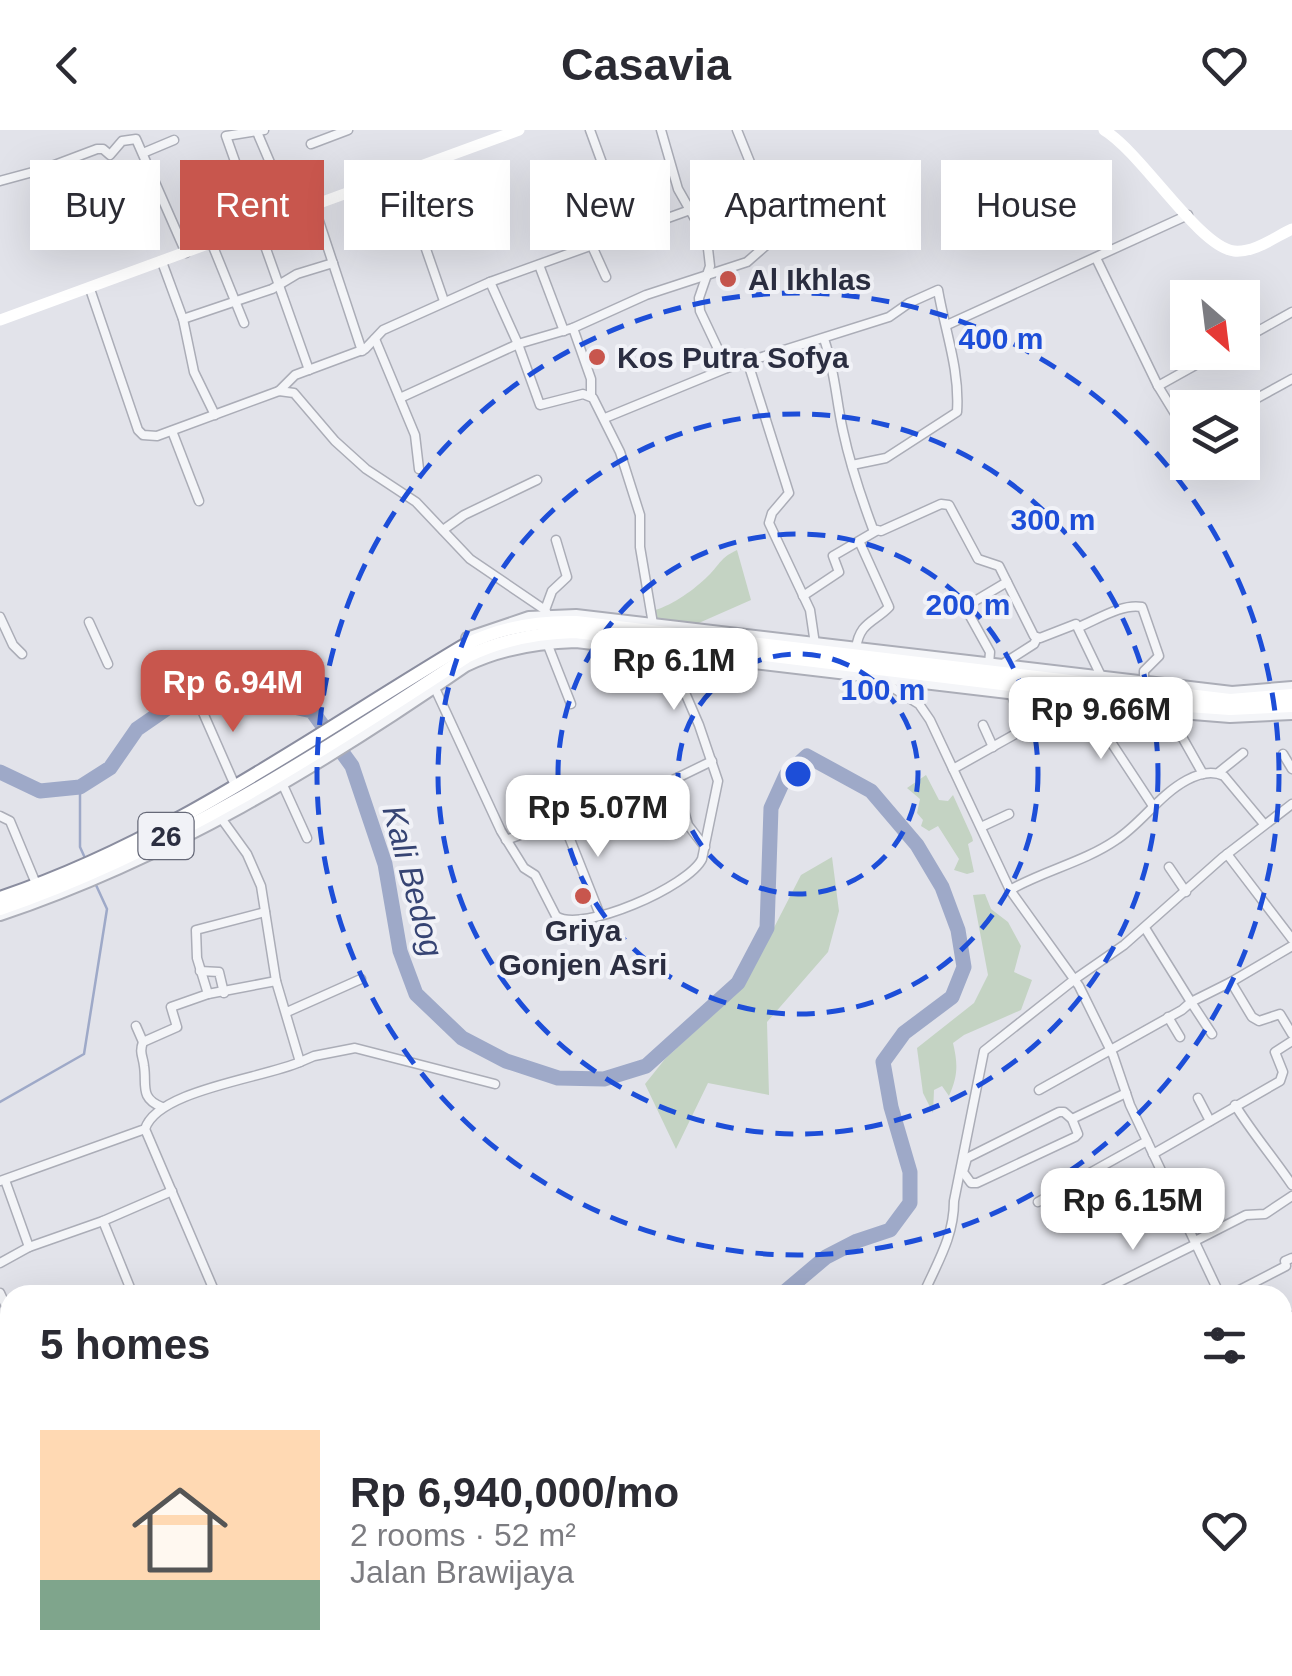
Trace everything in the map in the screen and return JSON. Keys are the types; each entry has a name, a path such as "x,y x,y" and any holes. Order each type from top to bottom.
{"highway":[{"name":"26","path":"0,912 60,888 173,827 377,708 487,634 515,627 559,622 1230,700 1292,695"},
{"name":"26","path":"377,708 433,684 489,646 544,633 575,632 1173,704 1230,709 1292,706"},
{"path":"119,854 234,781 320,743"},
{"name":"26","path":"35,883 86,861 119,854"},
{"path":"0,895 35,883"}],"main road":[{"path":"437,160 516,130"},
{"path":"1104,130 1124,143 1207,237 1231,250 1250,249 1292,229"},
{"path":"0,320 196,250"}],"street":[{"path":"312,144 348,130"},
{"path":"590,130 601,160"},
{"path":"661,130 678,190 690,210 670,218"},
{"path":"737,130 749,160"},
{"path":"235,160 226,136 260,131 271,160"},
{"path":"0,182 97,149 110,155 114,146 132,138 143,153 186,254"},
{"path":"143,153 174,140"},
{"path":"948,325 1188,215"},
{"path":"324,235 362,350"},
{"path":"214,250 244,323"},
{"path":"267,250 309,370"},
{"path":"426,250 444,302"},
{"path":"279,391 295,375 362,350 383,330 490,282 581,250"},
{"path":"594,250 606,277"},
{"path":"709,250 700,311 727,368"},
{"path":"400,398 518,344 568,329 708,272 747,262 761,250"},
{"path":"1096,258 1170,405"},
{"path":"162,262 183,319 194,372 215,415"},
{"path":"183,319 333,262"},
{"path":"539,265 592,379 591,396 605,418 640,515 640,547 653,624"},
{"path":"490,282 540,405 583,394 591,396"},
{"path":"90,289 138,430 150,436 172,431 288,391 300,397 335,441 366,469 416,502 483,570 547,613"},
{"path":"605,418 727,368 889,317 938,290 948,325 958,392 957,412 886,458 852,465"},
{"path":"1260,330 1292,312"},
{"path":"824,339 859,493 876,532"},
{"path":"374,340 415,435 420,469"},
{"path":"748,363 788,493 769,522 812,617 815,644"},
{"path":"1158,386 1187,370"},
{"path":"1260,397 1292,379"},
{"path":"172,431 199,501"},
{"path":"442,530 464,515 537,480"},
{"path":"803,596 839,572 833,556 876,532 945,503 954,510 968,546 978,559 996,563 1036,638 1034,644 995,665"},
{"path":"547,613 552,592 567,576 556,540"},
{"path":"856,648 869,620 888,608 860,543"},
{"path":"995,665 965,607 1006,582"},
{"path":"1036,638 1066,626 1080,627 1113,611 1142,607 1160,656 1144,672 1144,682"},
{"path":"377,708 480,632 547,613 1232,692 1292,686"},
{"path":"0,616 13,645 22,654"},
{"path":"90,622 108,664"},
{"path":"1080,627 1102,678"},
{"path":"668,651 718,780 698,868 672,888 600,915 572,922 560,920 535,875 524,868 506,840 433,684 492,654 547,642 576,642 668,651 1168,712 1230,717 1292,714"},
{"path":"547,642 571,704"},
{"path":"888,678 890,686 919,704 1010,890 1075,979 1215,1285"},
{"path":"953,769 1025,732 1011,694"},
{"path":"1090,702 1153,806"},
{"path":"201,708 234,781"},
{"path":"1168,712 1202,774"},
{"path":"983,725 993,747"},
{"path":"119,854 220,818 282,783 320,743"},
{"path":"1010,890 1108,846 1183,782 1202,774 1218,773 1243,753"},
{"path":"1283,754 1292,769"},
{"path":"705,847 688,825 675,779 712,761"},
{"path":"1218,773 1264,824"},
{"path":"282,783 306,838"},
{"path":"928,1285 953,1224 984,1051 1145,928 1228,854 1292,804"},
{"path":"506,840 597,806"},
{"path":"981,827 1009,814"},
{"path":"0,816 10,821 35,883"},
{"path":"220,818 254,868 276,982 300,1062"},
{"path":"562,820 600,915"},
{"path":"1039,1090 1231,982 1292,942 1228,854"},
{"path":"1169,867 1186,892"},
{"path":"208,994 200,972 196,930 265,912"},
{"path":"1145,928 1212,1034"},
{"path":"200,972 220,972 224,993"},
{"path":"287,1012 362,979"},
{"path":"143,1042 177,1028 172,1006 208,994 276,982"},
{"path":"1153,1154 1280,1081 1284,1072 1275,1052 1292,1037 1280,1014 1260,1021 1252,1017 1231,982"},
{"path":"1168,1017 1180,1037"},
{"path":"136,1026 143,1042 142,1086 153,1103 162,1107"},
{"path":"212,1285 145,1130 162,1107 314,1056 355,1048 496,1084"},
{"path":"1072,1119 1126,1093"},
{"path":"1198,1098 1210,1121"},
{"path":"1235,1105 1258,1143 1270,1153 1292,1185"},
{"path":"1059,1112 1068,1113 1072,1119 1076,1137 977,1183 970,1184 965,1178 967,1158 1059,1112"},
{"path":"29,1247 3,1181 145,1130"},
{"path":"1038,1202 1147,1141"},
{"path":"0,1263 29,1247 172,1191"},
{"path":"1112,1285 1246,1215 1265,1214 1292,1196"},
{"path":"103,1221 130,1285"},
{"path":"1249,1285 1286,1266 1285,1261 1292,1258"}],"green space":[{"path":"737,550 751,600 692,626 658,621 655,610 690,591"},
{"path":"926,775 939,800 948,801 953,795 972,837 968,844 974,872 954,870 959,859 938,826 929,831 921,826 923,820 917,813 920,799 907,788"},
{"path":"832,857 839,911 828,952 767,1022 769,1095 708,1083 676,1149 645,1084 665,1059 744,986 801,875"},
{"path":"985,894 991,909 1008,922 1021,946 1014,972 1032,980 1021,1010 953,1043 954,1082 949,1096 942,1086 934,1090 933,1113 923,1093 917,1048 974,1003 988,975 973,895"}],"waterway":[{"name":"Kali Bedog","path":"0,772 40,791 80,787 110,768 137,729 179,700 200,691 230,693 312,711 352,766 385,864 400,951 416,994 462,1038 506,1061 558,1078 604,1079 646,1066 738,983 767,928 771,808 786,775 807,756 871,791 917,845 942,887 958,930 964,967 952,997 904,1033 883,1062 910,1172 910,1203 890,1230 826,1257 793,1285"},
{"path":"80,787 80,847 85,858"},
{"path":"0,1102 84,1054 107,909 96,885"}],"place":[{"name":"Al Ikhlas","path":"728,279"},
{"name":"Kos Putra Sofya","path":"597,357"},
{"name":"Griya Gonjen Asri","path":"583,896"}]}
